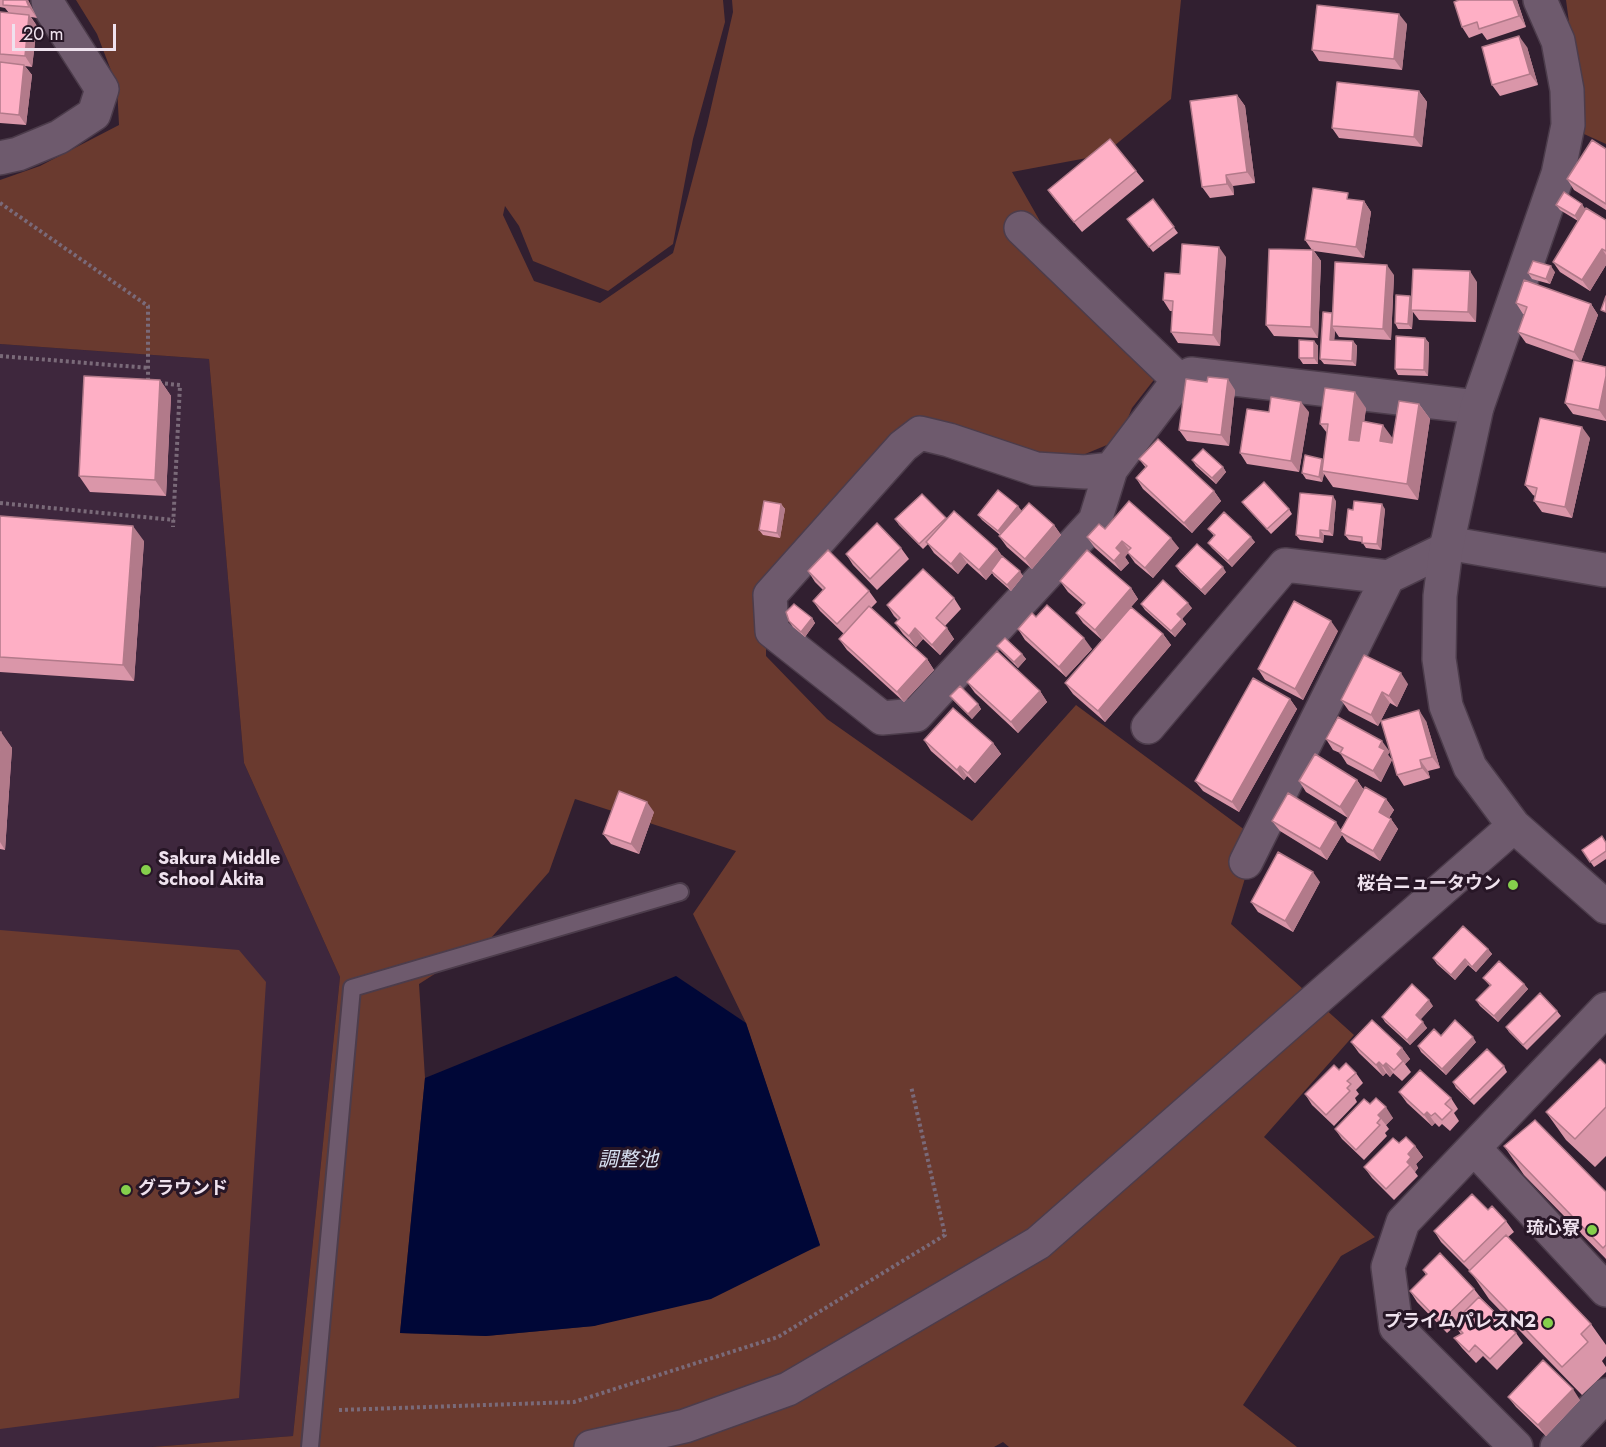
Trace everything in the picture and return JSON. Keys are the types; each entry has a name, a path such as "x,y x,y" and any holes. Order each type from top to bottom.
{"street":[{"path":"0,158 18,154 59,137 94,114 102,89 49,6 48,0"},
{"path":"1540,0 1558,41 1567,90 1568,125 1558,174 1478,408 1446,546 1440,596 1439,659 1446,706 1470,767 1514,826 1606,907"},
{"path":"1021,228 1181,382"},
{"path":"1111,470 1085,472 1036,469 949,440 920,433 903,446 770,595 772,631 882,718 916,715 1095,521 1111,470 1172,390 1191,374 1478,408"},
{"path":"1148,727 1285,566 1388,577 1446,546 1604,570"},
{"path":"1246,862 1388,577"},
{"path":"591,1447 685,1426 788,1389 1038,1243 1514,826"},
{"path":"1516,1447 1396,1328 1388,1267 1403,1222 1606,1010"},
{"path":"1474,1148 1606,1290"},
{"path":"1557,1447 1606,1395"}],"lane":[{"path":"310,1447 352,988 680,892"}],"path":[{"path":"0,203 148,306 148,383 180,385 173,527"},
{"path":"0,356 149,368"},
{"path":"0,503 174,520"},
{"path":"312,1411 574,1402 778,1337 945,1236 911,1086"}],"shaded area":[{"path":"76,0 723,0 725,22 693,139 673,244 608,291 533,261 519,226 505,206 503,215 534,281 600,303 673,253 707,125 733,12 732,0 1181,0 1171,99 1103,155 1012,172 1061,258 1167,363 1132,408 1119,440 1061,464 906,423 766,574 766,656 827,719 972,821 1076,705 1257,839 1231,924 1354,1035 1264,1137 1375,1237 1341,1256 1243,1405 1297,1447 1009,1447 1003,1442 994,1447 152,1447 293,1436 340,977 244,763 209,359 0,344 0,180 40,166 119,125 117,86 97,34","holes":["575,799 736,851 693,914 746,1023 820,1246 594,1326 486,1336 400,1333 425,1078 419,984 491,938 549,872"]},
{"path":"1566,0 1606,0 1606,144 1584,134"},
{"name":"Sakura Middle School Akita","path":"0,344 209,359 244,763 340,977 293,1436 152,1447 0,1447"},
{"name":"グラウンド","path":"0,930 239,950 266,982 239,1398 0,1429"}],"water":[{"name":"調整池","path":"676,976 746,1023 820,1245 711,1299 594,1326 486,1336 400,1333 425,1078"}],"building":[{"path":"3,0 26,0 29,7 3,5"},
{"path":"1459,0 1513,0 1519,16 1479,29 1477,22 1462,27 1454,2"},
{"path":"1317,5 1399,14 1394,59 1312,50"},
{"path":"0,12 29,15 25,56 0,54"},
{"path":"1519,36 1530,74 1492,85 1482,47"},
{"path":"0,62 24,65 19,115 0,113"},
{"path":"1337,82 1419,91 1414,137 1332,128"},
{"path":"1237,95 1247,172 1226,175 1227,184 1202,187 1190,101"},
{"path":"1110,139 1136,171 1074,222 1048,190"},
{"path":"1592,140 1606,149 1606,204 1567,179"},
{"path":"1313,188 1348,193 1347,199 1364,201 1356,247 1305,240"},
{"path":"1564,192 1582,204 1575,216 1556,205"},
{"path":"1153,199 1174,227 1149,247 1127,219"},
{"path":"1586,208 1606,220 1606,251 1602,249 1582,280 1553,262"},
{"path":"1182,244 1219,247 1213,335 1171,332 1173,301 1163,300 1165,273 1180,274"},
{"path":"1269,249 1313,250 1311,327 1266,325"},
{"path":"1533,261 1551,266 1546,279 1528,273"},
{"path":"1335,262 1387,265 1383,329 1332,326"},
{"path":"1413,269 1470,271 1468,312 1411,310"},
{"path":"1524,280 1591,304 1574,352 1518,332 1527,307 1516,303"},
{"path":"1396,295 1410,296 1408,324 1395,323"},
{"path":"1606,296 1606,312 1601,310"},
{"path":"1323,312 1332,313 1330,340 1353,341 1352,361 1320,359"},
{"path":"1396,336 1425,338 1424,370 1395,369"},
{"path":"1299,340 1314,341 1314,358 1299,358"},
{"path":"1574,360 1606,367 1599,410 1565,403"},
{"path":"84,376 160,380 155,480 79,476"},
{"path":"1208,377 1228,379 1221,435 1179,430 1186,379 1207,382"},
{"path":"1325,388 1355,392 1349,440 1359,441 1362,421 1383,425 1380,441 1392,443 1399,401 1419,404 1407,484 1322,471 1328,424 1320,424"},
{"path":"1271,397 1301,402 1291,461 1240,453 1247,409 1269,412"},
{"path":"1540,418 1582,427 1565,507 1534,501 1537,488 1525,485"},
{"path":"1158,439 1214,491 1184,523 1136,478 1147,466 1139,459"},
{"path":"1203,449 1223,467 1212,478 1192,460"},
{"path":"1305,455 1322,459 1319,477 1302,473"},
{"path":"1264,482 1289,509 1267,529 1242,502"},
{"path":"998,490 1018,506 998,531 978,515"},
{"path":"1300,493 1333,496 1329,531 1320,530 1320,538 1296,535"},
{"path":"922,494 946,518 919,544 895,519"},
{"path":"764,501 781,504 777,533 759,530"},
{"path":"1129,501 1171,538 1145,568 1127,552 1131,548 1122,541 1116,548 1121,553 1114,561 1087,537 1099,524 1105,529"},
{"path":"1354,501 1382,504 1377,544 1362,543 1362,537 1345,535 1348,509 1353,510"},
{"path":"1029,503 1054,525 1025,559 999,536"},
{"path":"954,511 997,549 979,570 960,553 951,564 926,542"},
{"path":"1224,512 1251,537 1228,561 1208,543 1215,535 1208,529"},
{"path":"0,516 133,526 123,665 0,657"},
{"path":"877,523 901,548 870,579 846,554"},
{"path":"1197,544 1223,567 1201,590 1176,566"},
{"path":"828,550 869,591 837,624 813,601 825,588 808,571"},
{"path":"1087,550 1131,588 1095,630 1076,613 1085,603 1060,581"},
{"path":"1002,556 1020,571 1007,585 991,571"},
{"path":"923,569 954,598 936,618 947,628 932,645 915,628 909,636 895,623 900,618 887,605"},
{"path":"1163,580 1188,603 1177,614 1182,619 1171,631 1141,604"},
{"path":"1294,601 1331,621 1295,689 1258,669"},
{"path":"794,604 812,618 801,632 789,621 786,612"},
{"path":"1047,605 1084,638 1059,667 1018,629 1032,613 1036,617"},
{"path":"869,606 927,659 897,692 839,639"},
{"path":"1131,607 1163,634 1098,711 1065,683"},
{"path":"1005,638 1022,654 1014,662 997,646"},
{"path":"997,651 1040,691 1011,722 967,682"},
{"path":"1364,655 1401,673 1389,696 1382,692 1371,715 1341,700"},
{"path":"1253,678 1290,699 1232,802 1195,781"},
{"path":"960,686 978,704 968,714 950,696"},
{"path":"953,708 993,743 968,773 960,766 957,770 924,740"},
{"path":"1419,710 1432,757 1420,760 1422,768 1397,775 1381,721"},
{"path":"1338,717 1382,741 1379,747 1385,750 1373,771 1340,753 1343,748 1326,739"},
{"path":"1315,754 1357,780 1340,807 1299,781"},
{"path":"1365,787 1386,799 1379,812 1391,819 1373,851 1340,832"},
{"path":"619,791 647,802 631,844 603,834"},
{"path":"1288,793 1336,822 1320,849 1272,821"},
{"path":"1602,836 1606,843 1606,851 1590,862 1582,850"},
{"path":"1278,852 1313,872 1285,921 1251,902"},
{"path":"1463,926 1488,949 1472,967 1465,959 1451,975 1433,958"},
{"path":"1499,961 1524,984 1494,1016 1476,1000 1491,985 1483,978"},
{"path":"1412,984 1429,1000 1416,1015 1423,1022 1407,1040 1382,1017"},
{"path":"1540,993 1557,1011 1523,1045 1506,1027"},
{"path":"1372,1020 1402,1048 1397,1054 1403,1061 1394,1070 1386,1063 1383,1066 1379,1062 1376,1065 1351,1042"},
{"path":"1455,1020 1473,1037 1442,1069 1418,1046 1434,1029 1441,1036"},
{"path":"1487,1049 1504,1066 1470,1100 1453,1082"},
{"path":"1600,1059 1606,1065 1606,1107 1575,1139 1546,1112"},
{"path":"1346,1063 1356,1073 1347,1081 1351,1084 1347,1088 1350,1091 1326,1115 1305,1094 1334,1065 1339,1070"},
{"path":"1420,1070 1451,1098 1445,1104 1452,1110 1442,1120 1435,1113 1431,1116 1427,1112 1424,1115 1399,1092"},
{"path":"1376,1098 1386,1107 1378,1115 1381,1118 1377,1123 1380,1125 1356,1150 1335,1129 1364,1099 1370,1104"},
{"name":"琉心寮","path":"1535,1120 1606,1192 1606,1245 1603,1248 1504,1146"},
{"path":"1406,1137 1415,1146 1408,1154 1411,1157 1407,1162 1410,1165 1386,1189 1364,1167 1393,1138 1399,1143"},
{"path":"1472,1194 1488,1210 1492,1206 1506,1221 1464,1262 1434,1231"},
{"name":"プライムパレスN2","path":"1506,1235 1591,1324 1581,1334 1588,1342 1562,1367 1469,1271"},
{"path":"1440,1253 1474,1289 1440,1322 1410,1291 1427,1274 1423,1270"},
{"path":"1479,1297 1516,1333 1490,1359 1475,1345 1469,1352 1454,1338 1463,1333 1453,1323"},
{"path":"1543,1360 1573,1389 1538,1425 1508,1397"}],"place":[{"name":"Sakura Middle School Akita","path":"146,870"},
{"name":"桜台ニュータウン","path":"1513,885"},
{"name":"グラウンド","path":"126,1190"},
{"name":"琉心寮","path":"1592,1230"},
{"name":"プライムパレスN2","path":"1548,1323"}]}
